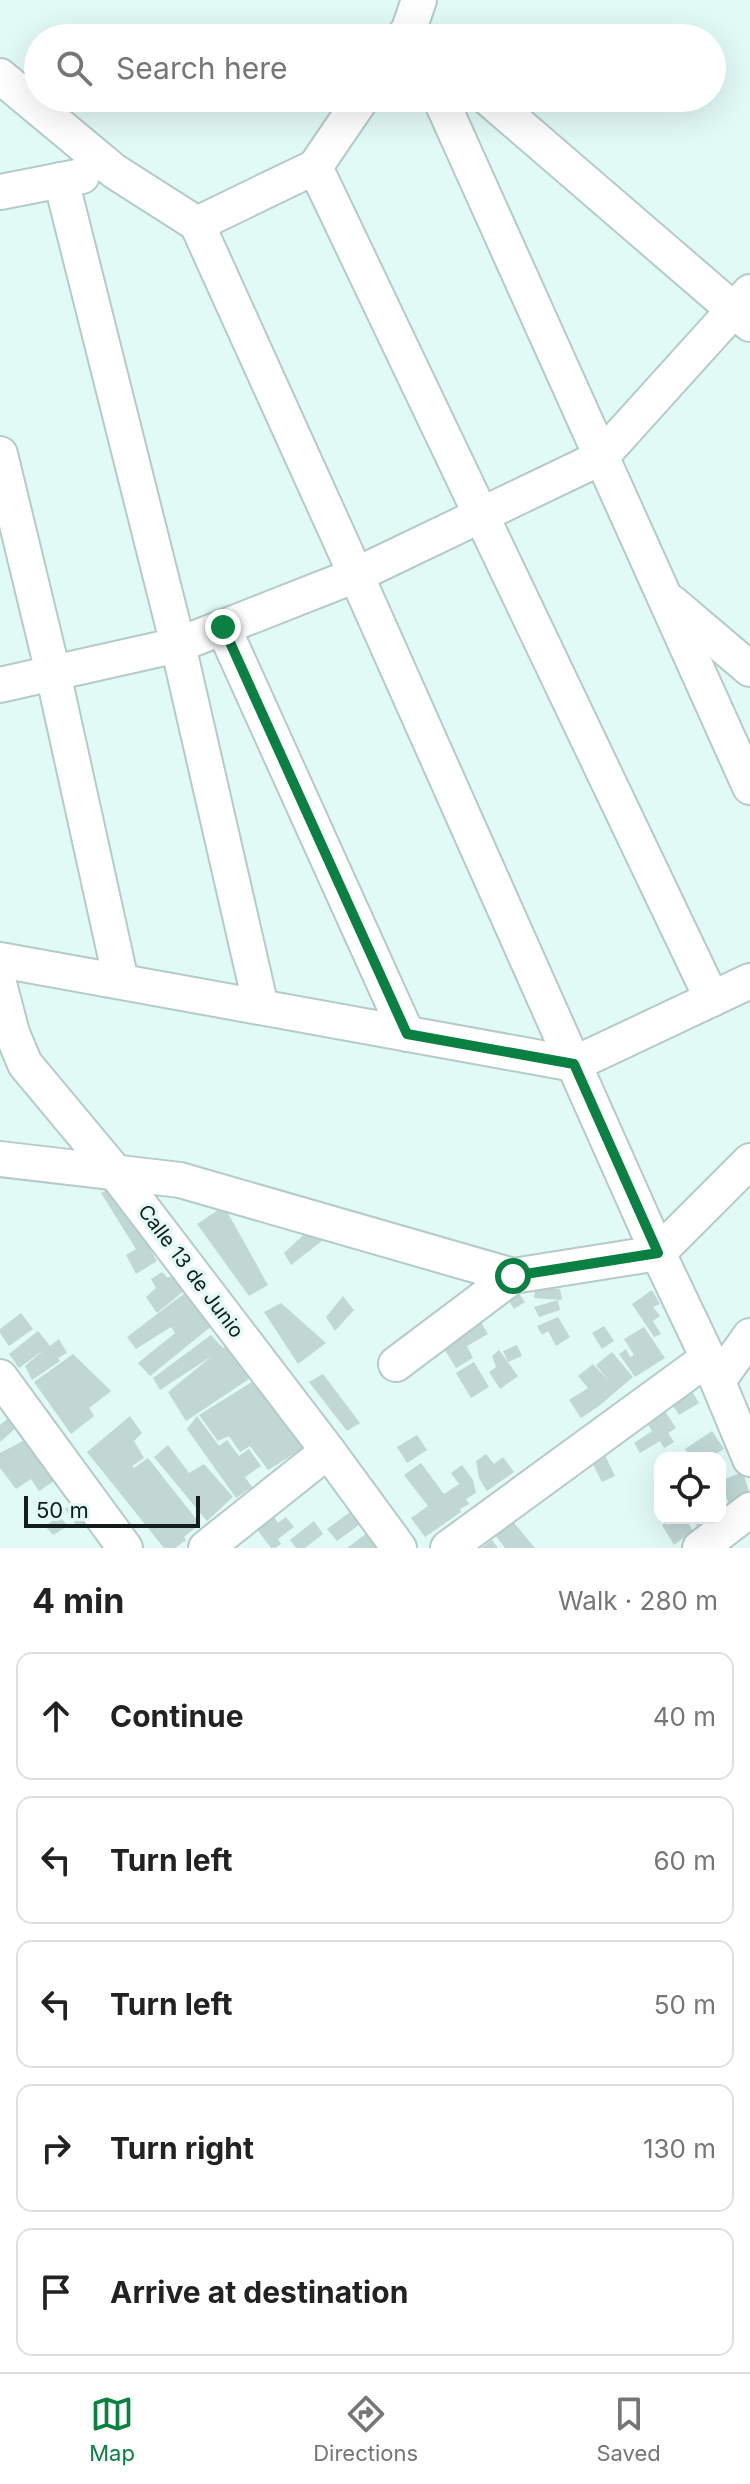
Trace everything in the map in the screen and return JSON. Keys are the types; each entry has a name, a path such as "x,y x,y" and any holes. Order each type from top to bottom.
{"street":[{"path":"0,76 24,96"},
{"path":"43,112 114,171 197,224 658,1253 713,1369 750,1459"},
{"path":"197,224 315,167 352,112"},
{"path":"446,112 750,787"},
{"path":"0,685 178,645 356,575 600,458 745,309 505,112"},
{"path":"315,167 712,999"},
{"path":"0,192 114,171"},
{"path":"61,180 178,645 261,1007"},
{"path":"0,454 53,673 121,981"},
{"path":"663,596 750,669"},
{"path":"223,627 407,1034"},
{"path":"0,960 574,1064 750,981"},
{"name":"Calle 13 de Junio","path":"0,987 12,1033 25,1064 115,1172 399,1548"},
{"path":"0,1159 180,1180 513,1276 658,1253 750,1161"},
{"path":"396,1364 513,1276"},
{"path":"448,1548 713,1369 750,1336"},
{"path":"0,1377 125,1548"},
{"path":"206,1548 328,1451"},
{"path":"700,1548 750,1510"}],"building":[{"path":"113,1186 157,1261 136,1274 126,1255 136,1249 101,1193"},
{"path":"224,1206 268,1285 249,1296 197,1224"},
{"path":"313,1226 327,1237 291,1265 284,1253"},
{"path":"162,1272 168,1278 172,1275 184,1291 157,1313 146,1297 156,1288 151,1279"},
{"path":"198,1283 213,1325 150,1376 138,1363 175,1333 171,1327 136,1349 127,1337"},
{"path":"514,1286 525,1302 514,1309 504,1293"},
{"path":"536,1286 560,1289 562,1300 534,1298"},
{"path":"652,1290 660,1304 653,1307 660,1316 653,1321 661,1334 654,1337 632,1304"},
{"path":"343,1296 354,1310 335,1331 326,1317"},
{"path":"558,1300 560,1310 539,1317 534,1307"},
{"path":"281,1303 326,1343 298,1364 264,1312"},
{"path":"21,1313 33,1329 9,1346 0,1329"},
{"path":"558,1317 570,1337 556,1346 548,1331 542,1335 537,1326"},
{"path":"479,1319 488,1334 467,1346 473,1358 456,1368 440,1342"},
{"path":"604,1326 614,1341 602,1349 592,1333"},
{"path":"644,1327 665,1358 635,1377 619,1354 626,1349 630,1357 634,1355 624,1339"},
{"path":"38,1331 50,1346 59,1339 67,1353 32,1380 25,1366 45,1349 19,1368 9,1354"},
{"path":"211,1335 223,1348 237,1335 252,1377 186,1421 168,1392 212,1356 160,1390 153,1378"},
{"path":"517,1345 522,1356 508,1362 503,1351"},
{"path":"499,1350 518,1376 500,1389 489,1372 496,1367 492,1356"},
{"path":"612,1352 633,1377 581,1418 569,1400 588,1388 578,1376 593,1364 610,1382 596,1365"},
{"path":"73,1354 111,1391 89,1408 94,1416 71,1434 34,1382"},
{"path":"474,1362 489,1387 471,1398 456,1373"},
{"path":"323,1374 360,1423 347,1431 309,1382"},
{"path":"255,1380 307,1446 268,1470 250,1446 240,1452 229,1436 218,1441 199,1415"},
{"path":"686,1381 699,1403 679,1415 665,1393"},
{"path":"661,1405 676,1428 668,1433 674,1442 664,1448 660,1441 640,1453 634,1443 652,1431 643,1416"},
{"path":"16,1412 23,1422 0,1442 0,1425"},
{"path":"130,1416 142,1433 134,1441 144,1458 132,1466 134,1468 148,1458 200,1524 175,1548 164,1548 87,1452"},
{"path":"197,1416 219,1446 227,1440 239,1456 249,1449 261,1466 245,1477 252,1487 236,1498 187,1429"},
{"path":"712,1431 724,1449 719,1452 687,1452 685,1449"},
{"path":"34,1435 62,1476 39,1491 31,1479 16,1489 0,1468 0,1453"},
{"path":"417,1435 427,1450 407,1463 397,1447"},
{"path":"168,1445 189,1473 204,1464 233,1497 207,1521 154,1457"},
{"path":"486,1454 494,1464 503,1457 514,1472 487,1491 479,1478 476,1461"},
{"path":"605,1455 615,1476 602,1482 592,1462"},
{"path":"421,1463 444,1494 459,1484 451,1473 462,1465 473,1480 476,1493 466,1499 469,1504 460,1509 461,1512 425,1537 411,1518 428,1506 404,1475"},
{"path":"743,1472 750,1496 729,1504 726,1479"},
{"path":"82,1497 97,1515 78,1528 65,1509"},
{"path":"354,1509 363,1522 337,1541 327,1529"},
{"path":"273,1515 278,1523 286,1517 294,1527 278,1539 281,1544 271,1548 256,1528"},
{"path":"59,1516 68,1526 53,1535 45,1526"},
{"path":"510,1518 535,1548 505,1548 493,1532"},
{"path":"314,1521 323,1534 305,1548 296,1548 290,1540"},
{"path":"689,1524 693,1531 674,1545 662,1525"},
{"path":"371,1530 382,1543 375,1548 347,1548"},
{"path":"492,1540 498,1548 481,1548"}],"route":[{"path":"223,627 407,1034 574,1064 658,1253 513,1276"}]}
